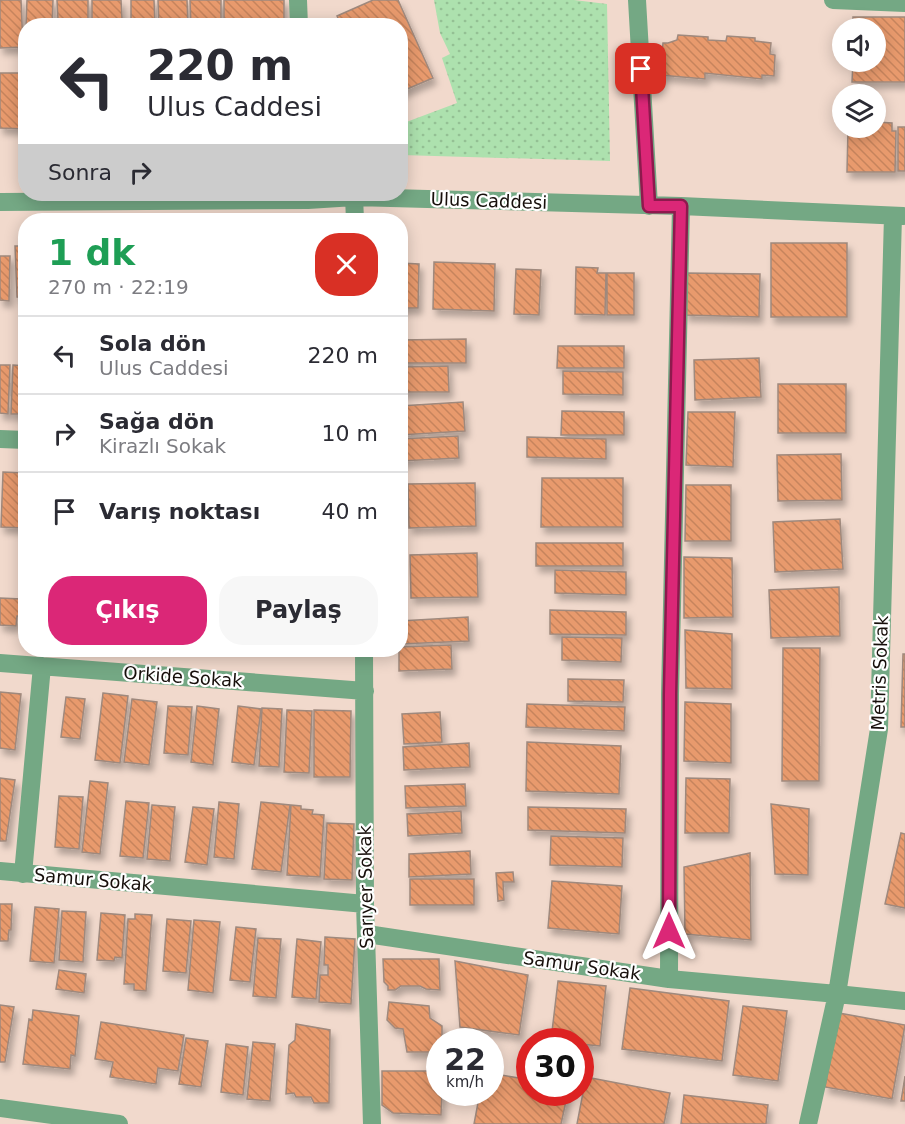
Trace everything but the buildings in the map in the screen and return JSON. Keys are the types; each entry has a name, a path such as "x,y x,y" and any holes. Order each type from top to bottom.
{"street":[{"path":"298,0 299,18"},
{"path":"637,0 649,206"},
{"path":"833,0 905,3"},
{"name":"Ulus Caddesi","path":"408,199 681,206 899,216"},
{"name":"Ulus Caddesi","path":"0,202 66,212 243,201"},
{"path":"669,979 671,682 681,206"},
{"name":"Metris Sokak","path":"808,1124 837,994 879,729 899,216"},
{"path":"0,438 18,439"},
{"name":"Sarıyer Sokak","path":"364,657 366,904 372,1124"},
{"path":"23,874 33,660"},
{"name":"Orkide Sokak","path":"0,663 33,660 365,691"},
{"name":"Samur Sokak","path":"0,871 366,904"},
{"name":"Samur Sokak","path":"367,934 669,979 905,1001"},
{"path":"0,1108 119,1124"}],"green space":[{"path":"434,0 574,0 607,4 610,161 408,155 408,121 457,103 442,58 450,54 440,33"}],"route":[{"path":"641,69 649,206 681,206 670,694 669,931"}]}
